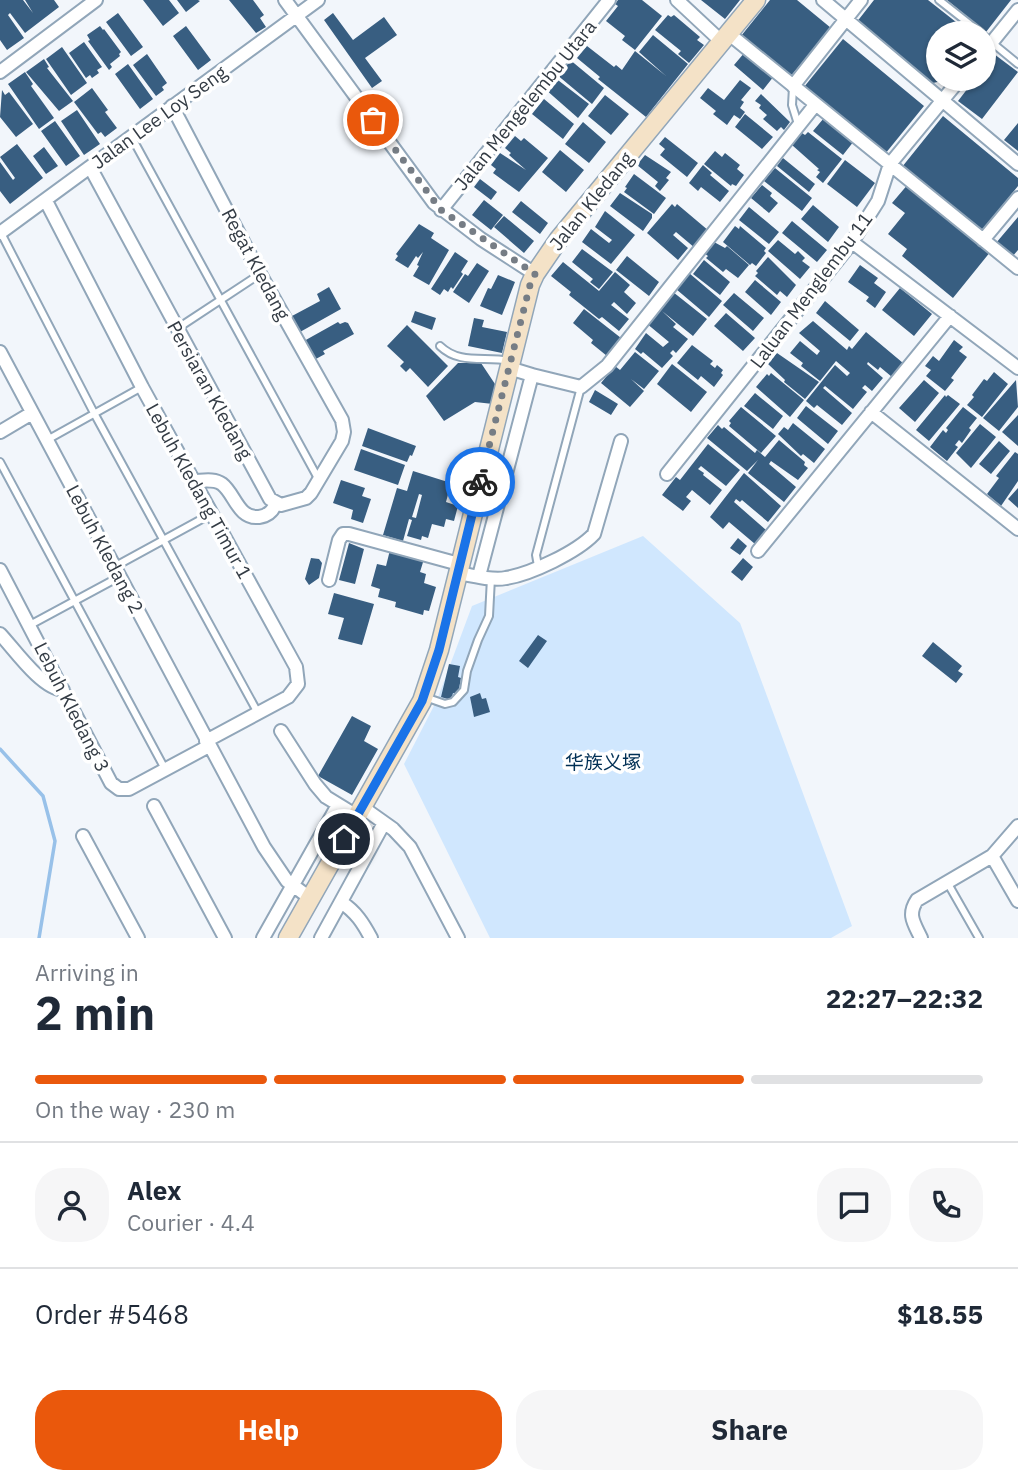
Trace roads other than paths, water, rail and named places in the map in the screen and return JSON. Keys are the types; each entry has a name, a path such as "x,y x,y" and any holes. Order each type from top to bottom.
{"main road":[{"name":"Jalan Kledang","path":"288,938 424,696 439,650 535,274 559,239 756,0"}],"street":[{"path":"0,72 96,0"},
{"path":"285,0 441,210 491,247 535,274"},
{"name":"Jalan Lee Loy Seng","path":"0,233 318,0"},
{"name":"Jalan Mengelembu Utara","path":"441,210 609,0"},
{"path":"677,0 793,86 1018,268"},
{"path":"823,0 1018,164"},
{"path":"793,86 861,0"},
{"path":"996,31 1018,10"},
{"name":"Laluan Menglembu 11","path":"667,474 852,242 878,201 890,164 950,91"},
{"name":"Regat Kledang","path":"172,106 260,274 342,420 342,441 320,482"},
{"path":"510,365 532,375 582,387 607,366 815,106"},
{"name":"Persiaran Kledang","path":"90,167 265,491 276,503"},
{"path":"983,240 1018,198"},
{"name":"Lebuh Kledang Timur 1","path":"46,201 142,387 296,667 299,684 288,697 208,743"},
{"path":"852,242 1018,368"},
{"path":"758,551 950,316"},
{"name":"Lebuh Kledang 2","path":"0,352 264,847 278,870 293,886 310,898"},
{"path":"485,577 532,375"},
{"path":"871,412 1018,529"},
{"path":"0,432 32,413"},
{"path":"329,580 343,534 485,577 504,579 576,550 594,534 621,441"},
{"path":"193,481 211,480 221,484 241,510 253,517 263,517 274,509 276,503 289,504 306,498 320,482"},
{"name":"Lebuh Kledang 3","path":"0,570 111,783 119,789 129,789 208,743"},
{"path":"0,634 41,680 54,689 63,690"},
{"path":"281,731 326,797 338,805 360,811 384,823 410,847 458,938"},
{"path":"262,938 338,805"},
{"path":"154,806 225,938"},
{"path":"321,938 384,823"},
{"path":"921,938 910,916 911,908 917,900 992,856 1018,826"},
{"path":"83,836 138,938"},
{"path":"992,856 1018,901"},
{"path":"341,902 352,909 371,938"}],"lane":[{"path":"939,0 963,21"},
{"path":"996,49 1018,64"},
{"path":"793,86 792,105 799,126"},
{"path":"131,136 320,482"},
{"path":"0,233 94,414 258,713"},
{"path":"176,329 260,274"},
{"path":"440,346 449,355 458,358 510,365"},
{"path":"47,440 142,387"},
{"path":"538,566 536,555 582,387"},
{"path":"0,462 165,769"},
{"path":"30,625 75,601 163,540 211,514"},
{"path":"424,696 445,704 453,702 464,691 467,671 489,616 485,577"},
{"path":"947,881 979,938"}],"waterway":[{"path":"0,749 43,796 55,841 39,938"}],"park label":[{"name":"华族义塚","path":"603,762"}]}
